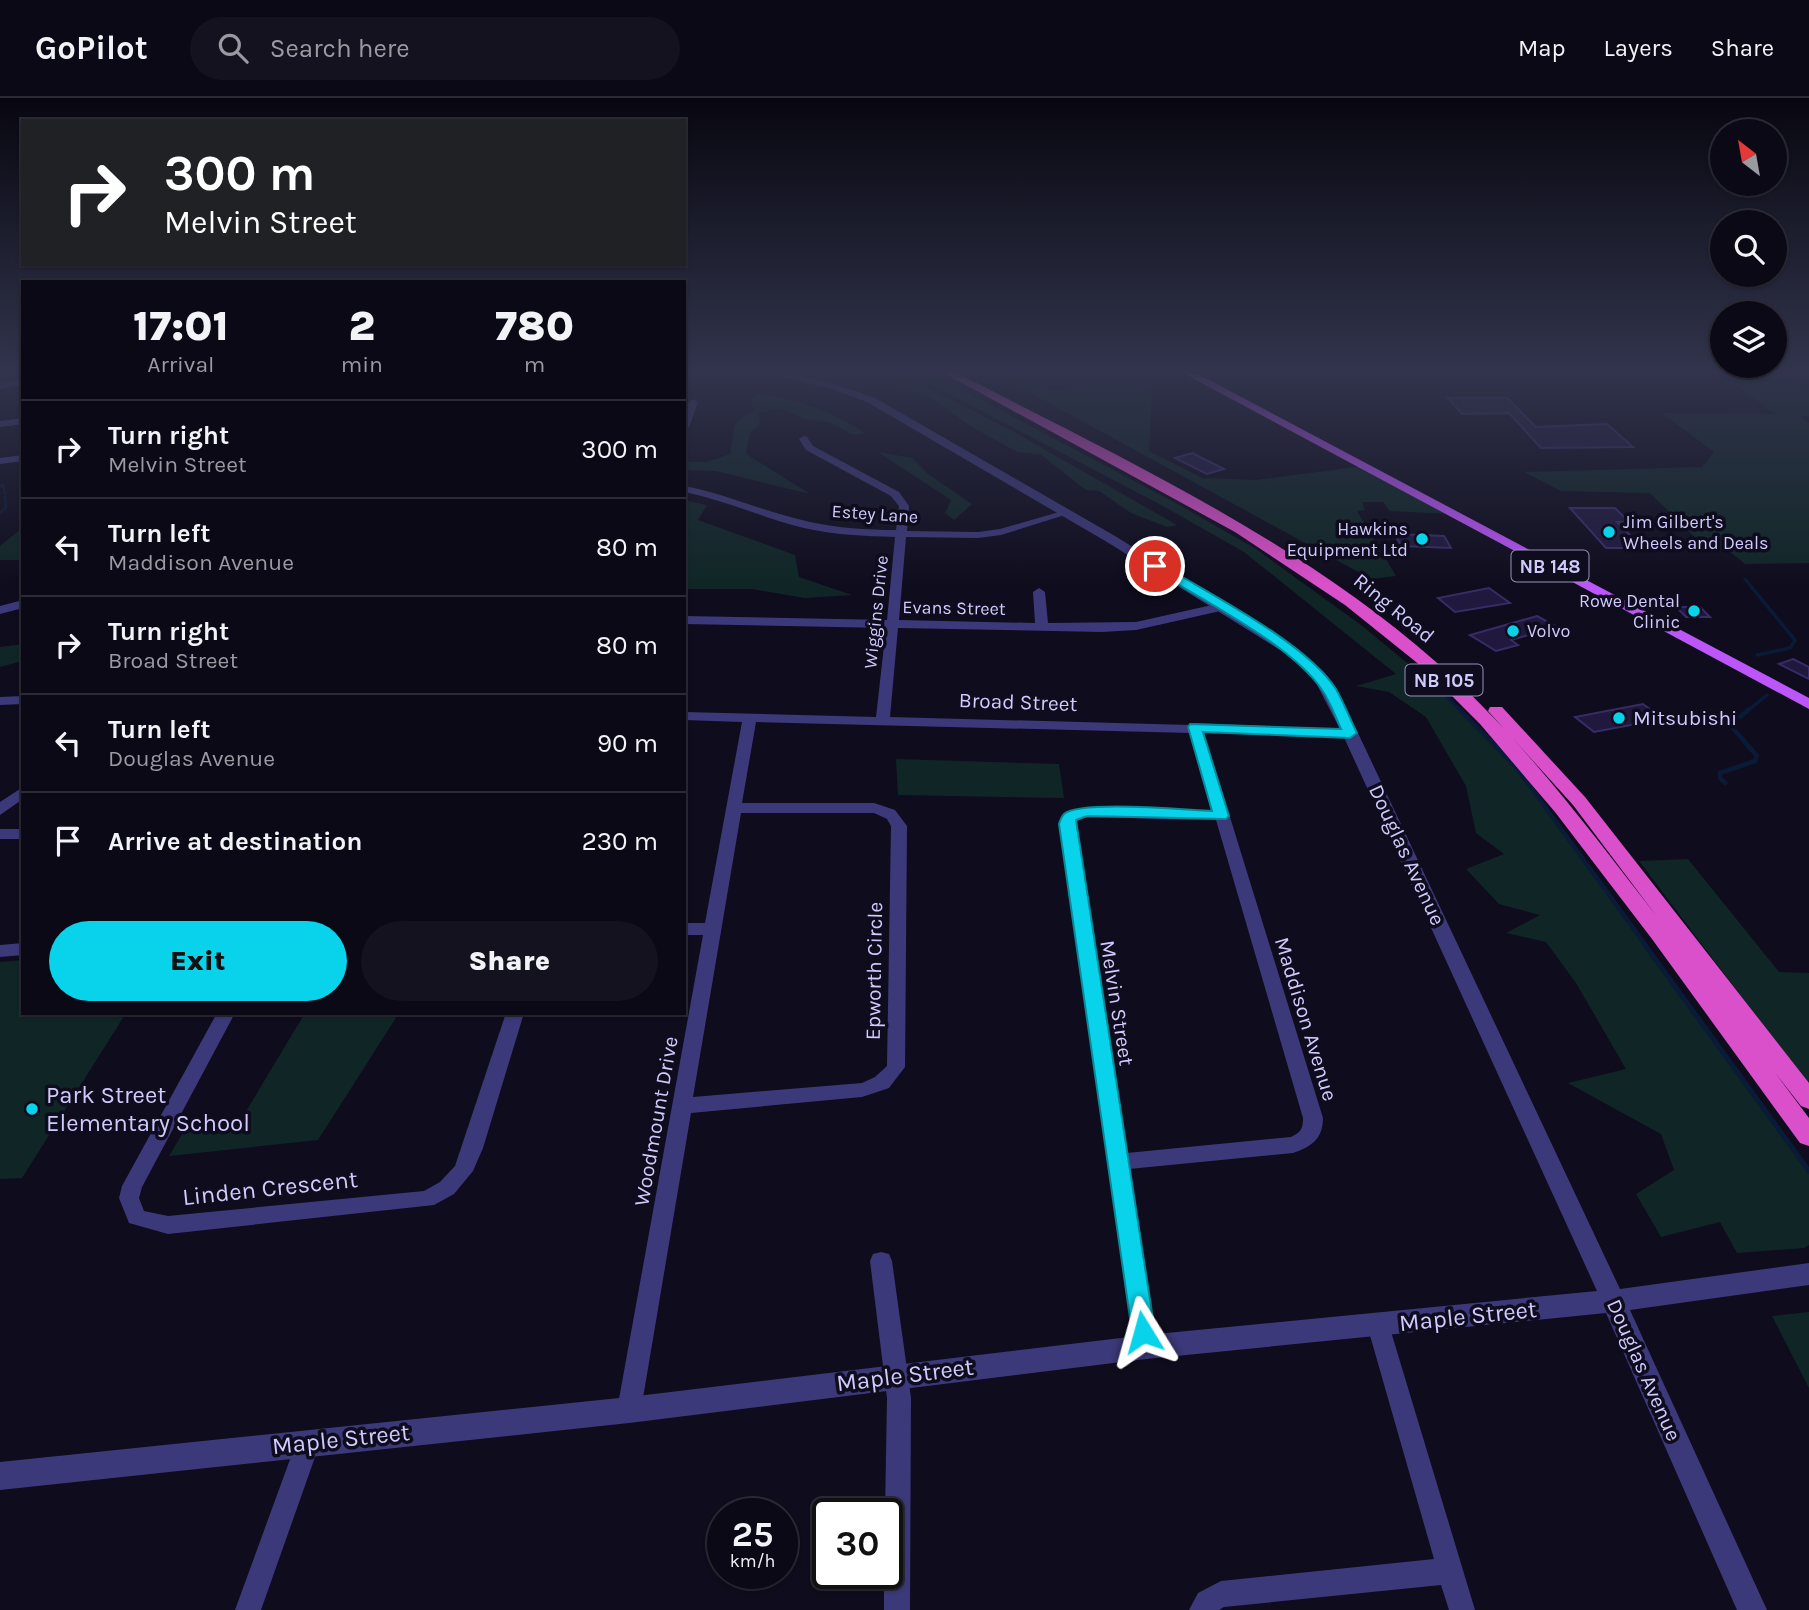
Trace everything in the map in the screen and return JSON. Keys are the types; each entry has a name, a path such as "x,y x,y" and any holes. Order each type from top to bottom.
{"highway":[{"name":"Ring Road","path":"1082,444 1242,529 1335,589 1414,652 1507,742 1558,801 1642,909 1809,1136"},
{"name":"Ring Road","path":"1098,444 1247,521 1353,589 1424,644 1522,738 1579,801 1809,1100"}],"main road":[{"name":"NB 148","path":"1320,444 1809,704"}],"street":[{"name":"Wiggins Drive","path":"806,444 808,448 900,498 904,506 883,719"},
{"name":"Douglas Avenue","path":"947,444 1278,641 1307,664 1329,690 1752,1610"},
{"path":"0,461 21,458"},
{"name":"Estey Lane","path":"686,489 714,495 806,525 857,533 990,534 1066,513"},
{"path":"1039,592 1042,627"},
{"path":"0,610 21,605"},
{"name":"Evans Street","path":"686,620 1042,627 1136,626 1221,607"},
{"path":"0,702 21,700"},
{"name":"Broad Street","path":"686,716 1350,733"},
{"name":"Woodmount Drive","path":"629,1410 750,716"},
{"name":"Maddison Avenue","path":"1118,1163 1293,1145 1306,1140 1313,1131 1313,1118 1195,727"},
{"path":"0,810 21,793"},
{"name":"Epworth Circle","path":"681,1106 862,1090 878,1086 891,1076 896,1067 900,826 896,817 874,808 733,808"},
{"name":"Melvin Street","path":"1146,1347 1069,838 1069,818 1086,811 1221,816"},
{"path":"0,834 21,834"},
{"path":"686,929 712,929"},
{"path":"0,951 21,949"},
{"name":"Linden Crescent","path":"225,1015 132,1186 129,1198 136,1217 150,1223 168,1225 427,1199 447,1188 463,1171 473,1148 515,1015"},
{"path":"881,1261 899,1398 897,1610"},
{"name":"Maple Street","path":"0,1476 629,1410 1146,1347 1612,1301 1809,1273"},
{"path":"1378,1325 1462,1610"},
{"path":"248,1610 308,1443"},
{"path":"1202,1610 1207,1602 1221,1594 1450,1570"}],"green space":[{"path":"732,444 748,444 746,454 810,494 716,471 686,470 686,462 707,462 730,454"},
{"path":"1002,444 1034,444 1177,525 1167,527 1131,513 1099,491 1086,490 1040,454 1017,452"},
{"path":"1044,444 1063,444 1256,549 1361,625 1434,685 1516,767 1654,960 1804,1162 1809,1171 1809,1245 1804,1248 1737,1253 1720,1222 1661,1237 1636,1194 1674,1170 1661,1134 1568,1083 1626,1069 1576,983 1546,942 1506,933 1540,915 1499,904 1466,869 1504,854 1476,833 1466,786 1426,717 1389,692 1356,686 1396,674 1244,552"},
{"path":"1123,444 1149,444 1149,451 1202,478 1256,480 1363,466 1453,514 1390,511 1383,502 1362,502 1365,510 1357,511 1396,576 1371,579"},
{"path":"1703,444 1809,444 1809,563 1745,564 1729,551 1706,548 1650,493 1561,491 1524,472 1702,467 1714,452"},
{"path":"878,452 912,458 928,474 972,504 954,520 945,513 951,500"},
{"path":"689,501 707,505 698,520 795,555 799,577 852,595 805,598 752,589 686,589 686,503"},
{"path":"21,529 21,560 0,560 0,546"},
{"path":"21,644 21,662 0,667 0,647"},
{"path":"896,759 1059,764 1064,798 898,795"},
{"path":"1688,859 1779,972 1809,973 1809,1086 1639,861"},
{"name":"Park Street Elementary School","path":"21,960 21,1015 125,1015 22,1178 0,1179 0,962"},
{"path":"304,1015 398,1015 318,1140 169,1156 182,1134 239,1123"},
{"path":"1809,1312 1809,1388 1772,1316"}],"building":[{"path":"1537,444 1629,444 1633,447 1541,448"},
{"path":"1192,453 1224,469 1207,474 1175,458"},
{"path":"1570,508 1615,508 1629,522 1617,522 1643,548 1606,548"},
{"name":"Hawkins Equipment Ltd","path":"1395,534 1444,536 1451,548 1401,546"},
{"path":"1489,588 1510,603 1455,612 1438,598"},
{"name":"Rowe Dental Clinic","path":"1676,607 1700,607 1710,617 1686,617"},
{"name":"Volvo","path":"1537,616 1557,627 1511,640 1518,645 1496,651 1470,635"},
{"path":"1793,659 1809,667 1809,679 1779,664"},
{"name":"Mitsubishi","path":"1643,704 1663,719 1594,732 1575,717"}],"waterway":[{"path":"0,487 3,485 5,494"},
{"path":"0,513 6,507 5,497"},
{"path":"1745,579 1795,640 1790,648 1757,655"},
{"path":"1424,689 1440,690 1460,710"},
{"path":"1746,712 1767,695"},
{"path":"1460,710 1516,767 1647,947"},
{"path":"1740,717 1748,710"},
{"path":"1725,783 1720,778 1720,773 1755,761 1757,756 1731,726"},
{"path":"1645,945 1809,1171"}],"place":[{"name":"Jim Gilbert's Wheels and Deals","path":"1609,532"},
{"name":"Hawkins Equipment Ltd","path":"1422,539"},
{"name":"Rowe Dental Clinic","path":"1694,611"},
{"name":"Volvo","path":"1513,631"},
{"name":"Mitsubishi","path":"1619,718"},
{"name":"Park Street Elementary School","path":"32,1109"}],"route":[{"path":"1143,1332 1067,824 1069,818 1075,813 1086,811 1221,816 1195,727 1350,733 1320,676 1293,652 1155,566"}]}
